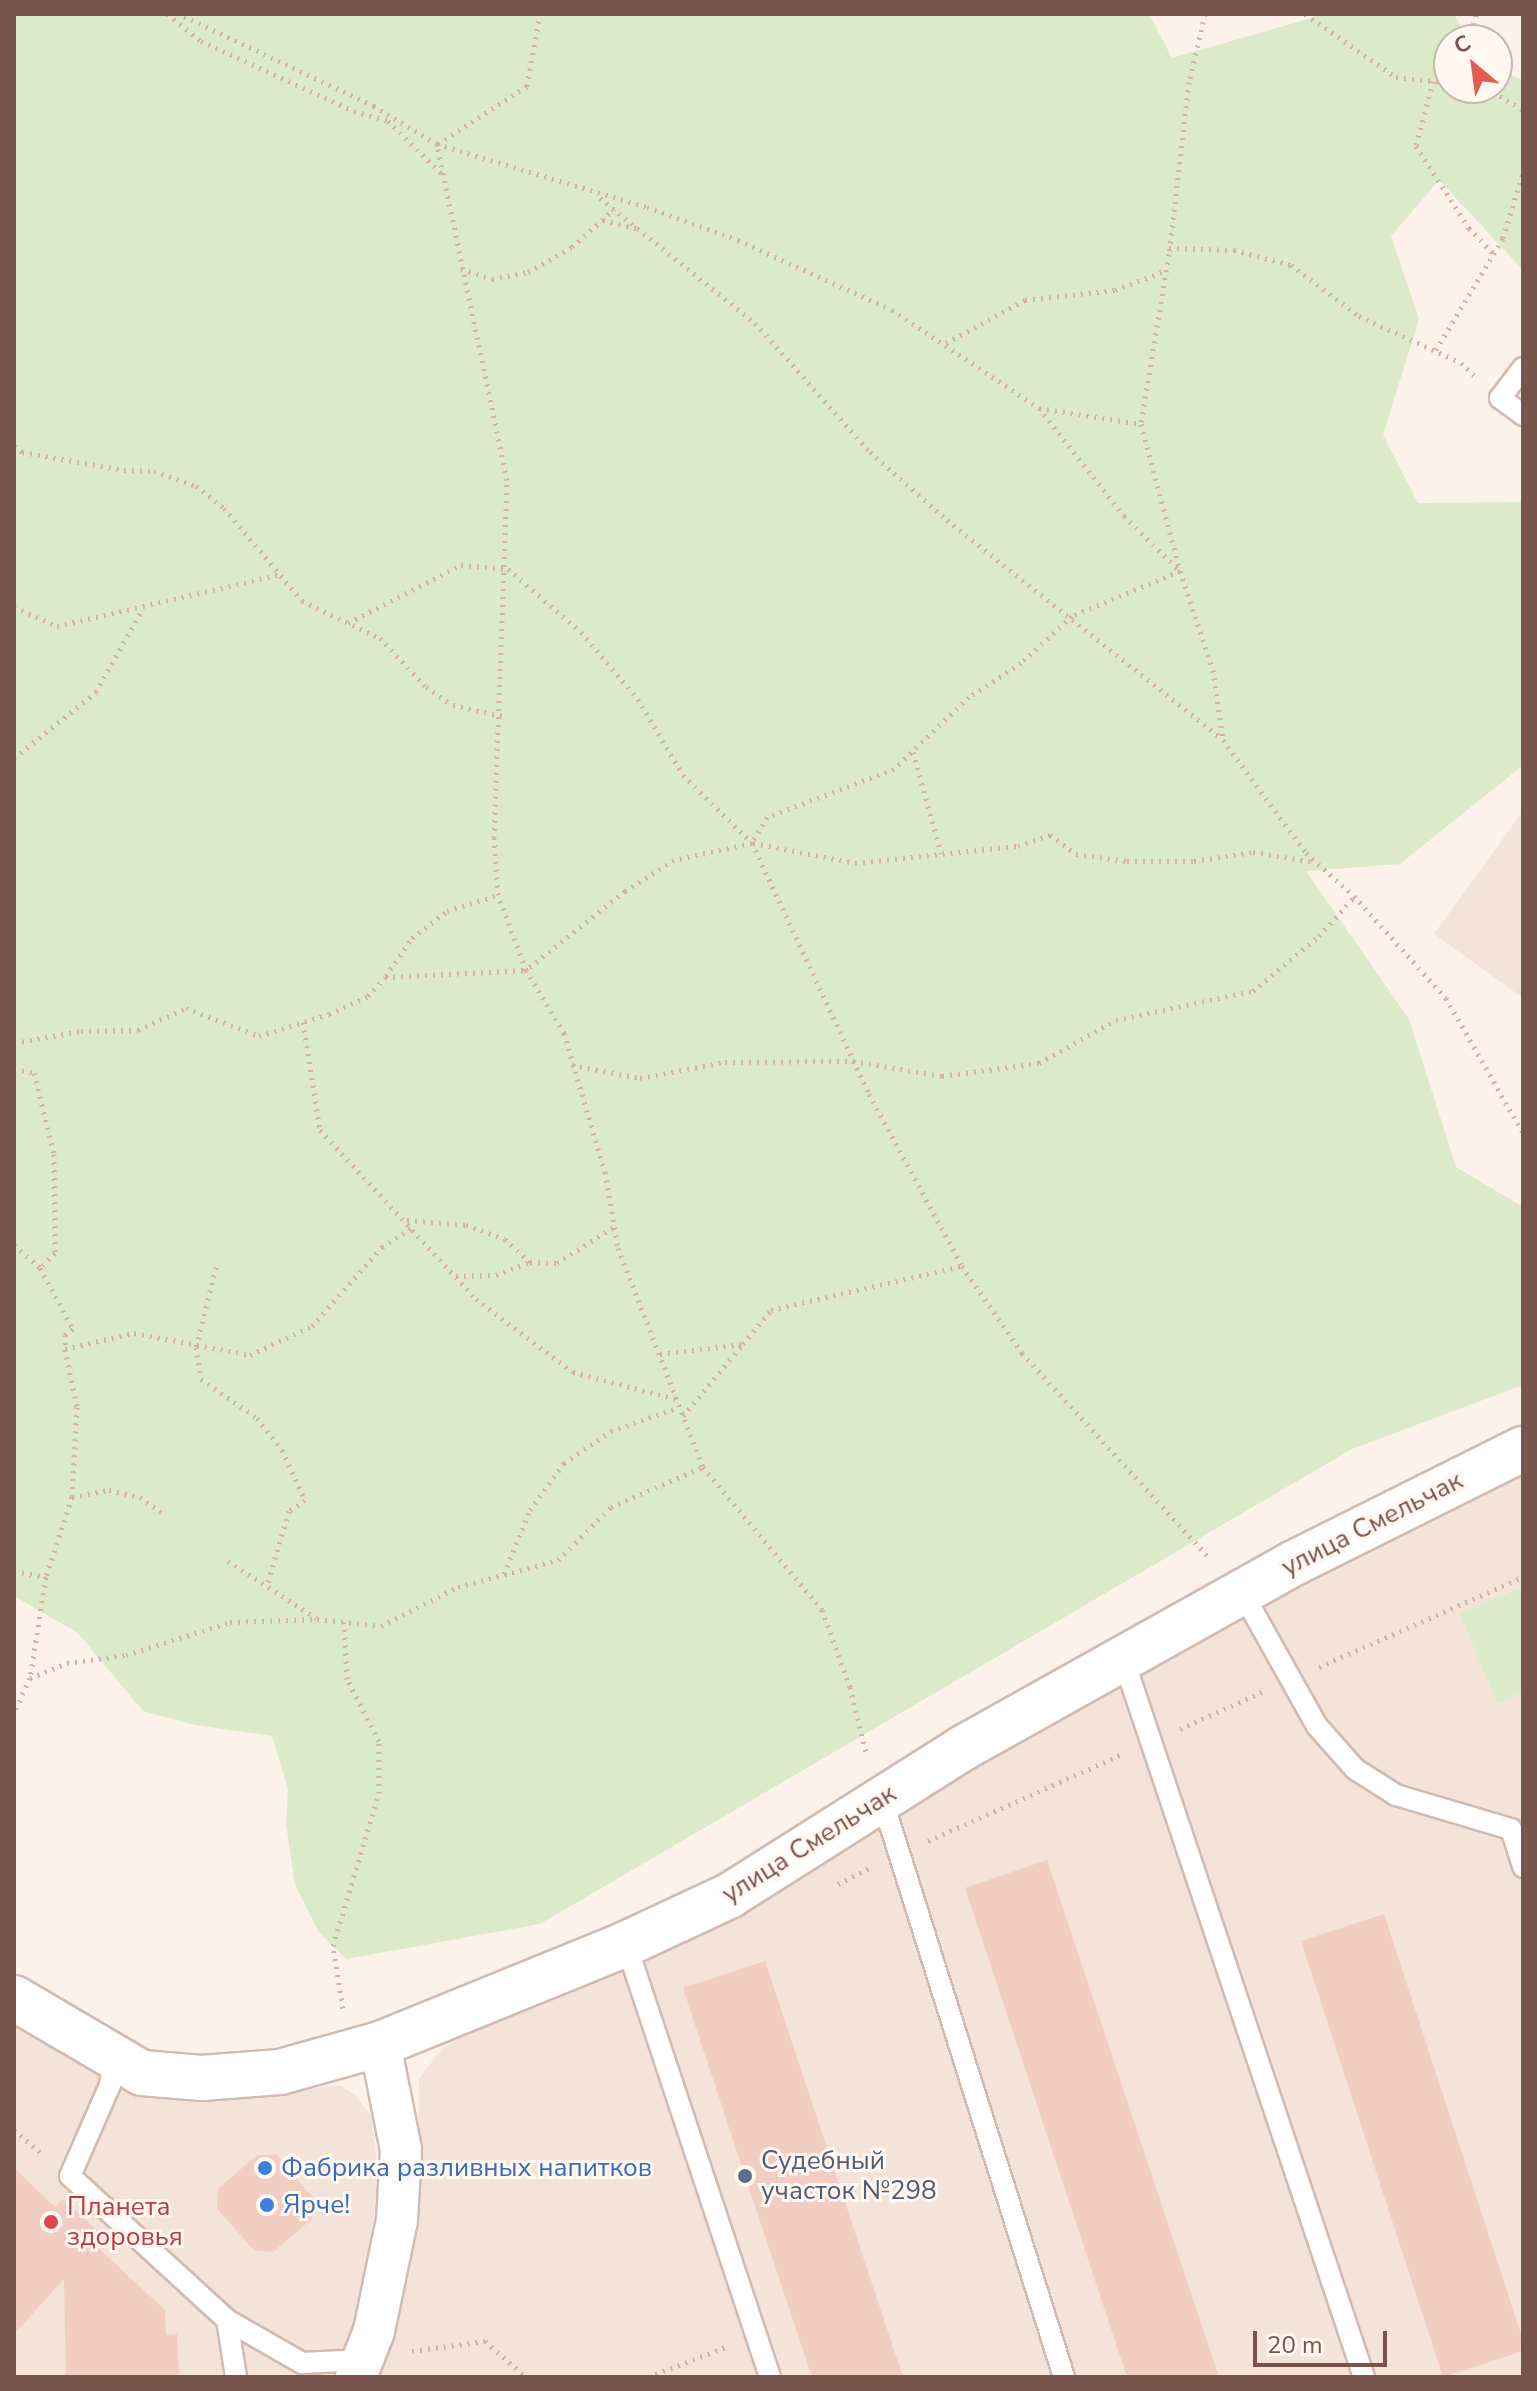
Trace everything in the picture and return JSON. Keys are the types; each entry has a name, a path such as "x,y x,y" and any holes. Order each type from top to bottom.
{"street":[{"name":"улица Смельчак","path":"19,1995 113,2061 142,2073 236,2077 280,2072 369,2047 626,1944 729,1896 882,1799 1123,1658 1242,1592 1523,1449"},
{"path":"369,2047 401,2150 387,2277 372,2364"}],"lane":[{"path":"1523,368 1500,398 1523,415"},
{"path":"1242,1592 1317,1726 1355,1769 1396,1795 1511,1829 1523,1867"},
{"path":"1123,1658 1364,2377"},
{"path":"882,1799 1064,2377"},
{"path":"626,1944 770,2377"},
{"path":"113,2061 110,2085 70,2176 227,2320 302,2363 372,2364"},
{"path":"227,2320 236,2377"}],"path":[{"path":"167,14 201,41 354,111 388,121 442,174"},
{"path":"179,14 374,106 437,144 597,195 647,207 738,240 892,310 946,343 1039,408 1124,516 1180,571"},
{"path":"437,144 527,86 540,14"},
{"path":"1205,14 1189,82 1166,271 1141,424 1180,571 1213,670 1223,740"},
{"path":"1305,14 1396,77 1433,81 1416,146 1469,228 1493,253"},
{"path":"437,144 507,480 508,569 498,677 502,716 494,838 498,895 526,970 564,1033 605,1172 614,1227 703,1467 822,1610 882,1799"},
{"path":"1436,350 1503,238 1523,172"},
{"path":"597,195 755,323 870,452 947,520 1072,616 1223,740 1267,806 1446,998 1523,1133"},
{"path":"461,269 492,279 528,272 572,247 614,209"},
{"path":"603,220 643,230"},
{"path":"1169,248 1234,250 1291,265 1359,316 1461,363 1500,398"},
{"path":"946,343 1025,300 1115,290 1166,271"},
{"path":"1039,408 1141,424"},
{"path":"14,446 22,452 124,470 154,471 196,486 224,508 283,574 302,601 380,638 426,687 453,705 502,716"},
{"path":"348,623 461,565 508,569 581,632 638,699 683,775 752,843 853,1061 962,1266 1022,1353 1242,1592"},
{"path":"752,843 767,817 894,769 969,697 1021,663 1072,616 1180,571"},
{"path":"14,607 57,626 142,610 283,574"},
{"path":"14,758 96,692 142,610"},
{"path":"913,752 941,853"},
{"path":"385,977 526,970 625,891 674,860 752,843 795,847 855,863 1018,846 1050,835 1076,854 1127,861 1194,861 1253,852 1316,862"},
{"path":"14,1043 81,1031 138,1030 186,1008 259,1036 368,996 412,938 447,911 498,895"},
{"path":"572,1065 640,1078 725,1062 853,1061 942,1076 1039,1063 1116,1020 1253,991 1319,936 1354,896"},
{"path":"303,1022 320,1130 413,1227 476,1299 573,1372 677,1399"},
{"path":"14,1069 34,1073 54,1154 55,1253 40,1268"},
{"path":"406,1220 466,1225 505,1239 530,1262"},
{"path":"65,1349 134,1333 250,1355 312,1326 382,1247 413,1227"},
{"path":"455,1276 496,1275 530,1262 557,1263 614,1227"},
{"path":"14,1245 40,1268 73,1329 65,1335 65,1349 77,1407 72,1497 46,1577 30,1678 14,1712"},
{"path":"683,1417 771,1310 831,1292 962,1266"},
{"path":"216,1267 196,1347 201,1379 257,1418 282,1450 305,1500 289,1511 268,1582"},
{"path":"660,1354 743,1344"},
{"path":"504,1575 530,1510 564,1463 611,1431 679,1407"},
{"path":"30,1678 67,1663 126,1655 230,1622 317,1619 381,1626 458,1587 558,1560 611,1507 703,1467"},
{"path":"72,1497 109,1490 140,1497 161,1512"},
{"path":"228,1561 268,1582 317,1619"},
{"path":"14,1571 46,1577"},
{"path":"831,1888 1151,1741 1523,1577"},
{"path":"344,1622 347,1679 379,1741 379,1793 333,1946 340,1998 369,2047"},
{"path":"648,2377 755,2335"},
{"path":"372,2364 485,2341 526,2377"}],"shaded area":[{"path":"1523,811 1523,998 1434,934"},
{"path":"1523,1471 1523,2377 377,2377 407,2282 417,2223 419,2079 442,2048 504,2015 661,1952 739,1913 973,1766 1304,1581"},
{"path":"14,2019 104,2079 283,2092 339,2085 355,2095 371,2116 379,2177 364,2284 349,2340 329,2377 14,2377"}],"green space":[{"path":"14,14 1149,14 1172,58 1326,14 1454,14 1460,24 1433,24 1433,104 1513,104 1513,76 1523,80 1523,270 1439,180 1391,236 1419,319 1383,435 1418,503 1523,502 1522,766 1400,864 1306,871 1409,1019 1456,1167 1523,1207 1523,1385 1352,1449 540,1924 346,1959 318,1931 295,1885 286,1824 288,1789 272,1736 195,1725 143,1711 78,1633 14,1596"},
{"path":"1523,1587 1523,1692 1497,1703 1460,1613"}],"building":[{"path":"1047,1860 1219,2377 1127,2377 965,1888"},
{"path":"1384,1914 1523,2340 1523,2351 1443,2377 1301,1941"},
{"path":"765,1961 903,2377 812,2377 737,2152 683,1988"},
{"path":"276,2154 314,2199 312,2219 273,2252 254,2250 217,2209 218,2189 256,2156"},
{"path":"14,2168 55,2207 63,2199 103,2236 95,2245 165,2310 166,2335 177,2334 179,2377 66,2377 64,2279 14,2334"}],"place":[{"name":"Фабрика разливных напитков","path":"265,2168"},
{"name":"Судебный участок №298","path":"745,2176"},
{"name":"Ярче!","path":"267,2205"},
{"name":"Планета здоровья","path":"51,2222"}]}
